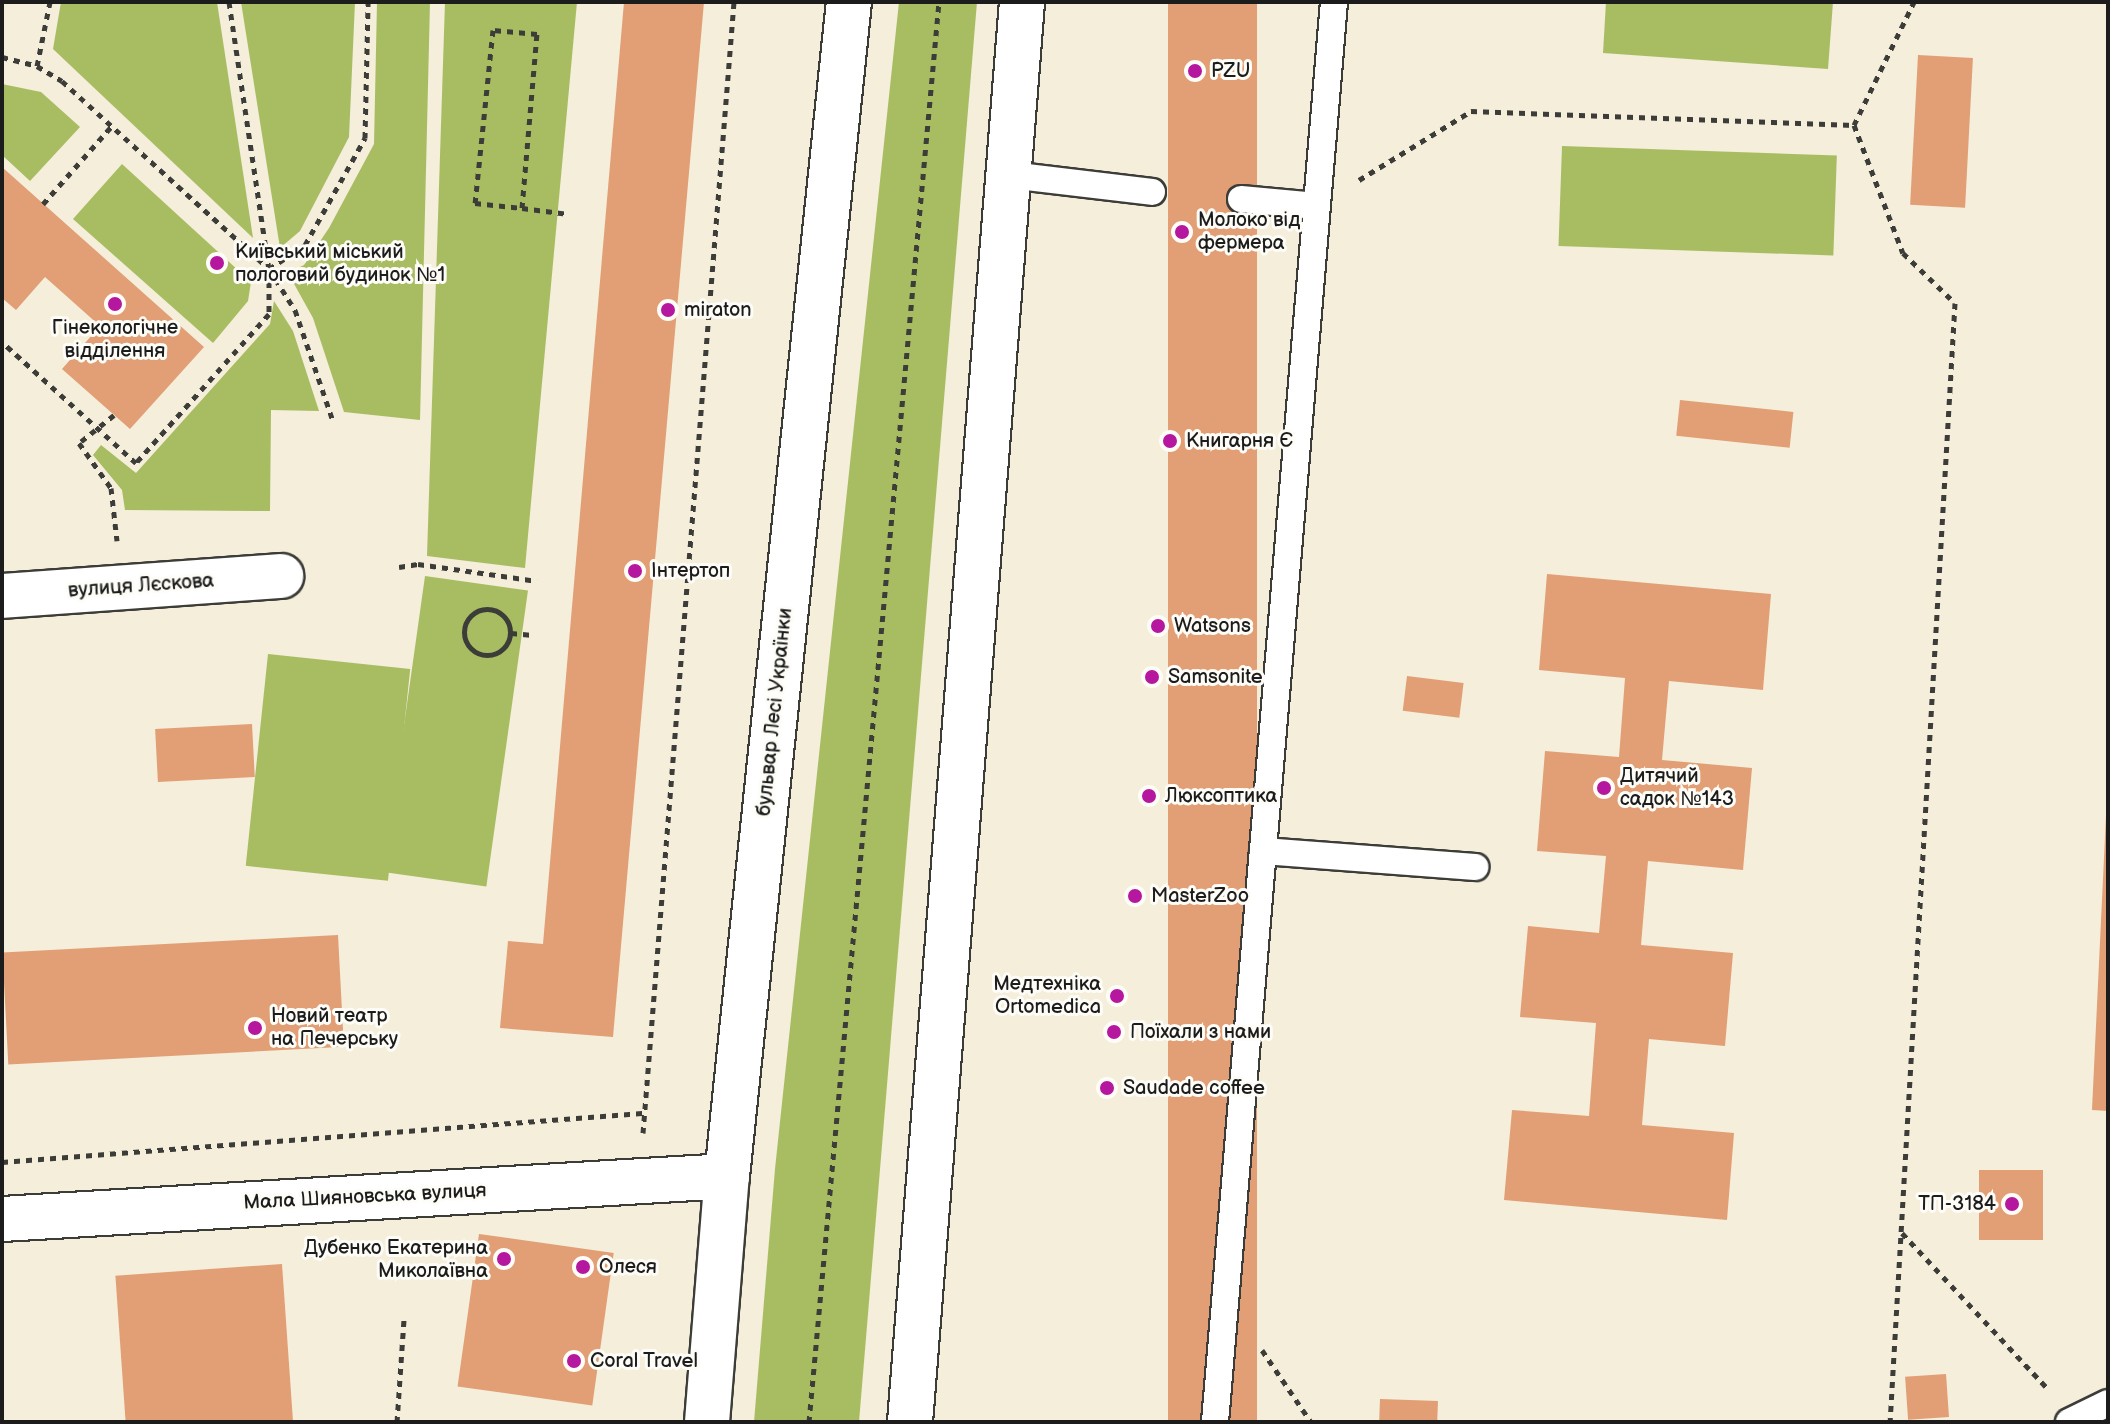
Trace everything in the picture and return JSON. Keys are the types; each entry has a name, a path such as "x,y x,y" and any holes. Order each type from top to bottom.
{"main road":[{"name":"бульвар Лесі Українки","path":"707,1422 727,1176 849,2"},
{"path":"910,1422 1022,2"},
{"name":"вулиця Лєскова","path":"2,596 281,576"},
{"name":"Мала Шияновська вулиця","path":"2,1219 727,1176"}],"lane":[{"path":"1215,1422 1334,2"},
{"path":"1010,175 1152,192"},
{"path":"1241,199 1317,206"},
{"path":"1263,851 1475,867"},
{"path":"2072,1420 2108,1403"}],"path":[{"path":"37,66 50,2"},
{"path":"2,342 136,463 269,314 269,269 229,2"},
{"path":"269,269 305,245 365,138 368,2"},
{"path":"645,1180 642,1113 734,2"},
{"path":"809,1422 939,2"},
{"path":"1890,1422 1955,303 1903,253 1854,125 1914,2"},
{"path":"522,208 537,34 493,30 475,203 569,214"},
{"path":"2,57 37,66 62,81 269,269 295,310 333,421"},
{"path":"1317,206 1471,111 1854,125"},
{"path":"43,204 111,127"},
{"path":"79,443 114,415"},
{"path":"399,567 418,564 537,581"},
{"path":"490,609 504,617 511,633 505,648 490,656 475,653 464,632 469,617 490,609"},
{"path":"511,633 533,635"},
{"path":"2,1162 642,1113"},
{"path":"1901,1232 2072,1420"},
{"path":"1226,1295 1311,1422"},
{"path":"397,1422 404,1318"}],"green space":[{"path":"61,2 217,2 253,238 53,49"},
{"path":"241,2 355,2 349,137 300,231 280,248"},
{"path":"377,2 430,2 420,420 344,412 313,318 288,273 304,265 329,228 374,144"},
{"path":"445,2 577,2 525,568 427,556"},
{"path":"899,2 977,2 859,1422 754,1422 775,1169"},
{"path":"1606,2 1833,2 1828,69 1603,53"},
{"path":"2,84 41,92 80,127 30,181 2,155"},
{"path":"1562,146 1837,156 1833,256 1559,246"},
{"path":"122,164 251,282 248,301 213,343 73,219"},
{"path":"274,301 293,331 319,411 271,410 270,511 125,510 122,490 93,455 101,445 136,473 270,324"},
{"path":"425,576 528,590 486,887 383,872"},
{"path":"268,654 410,669 388,881 246,866"}],"building":[{"path":"624,2 704,2 613,1037 500,1028 508,941 543,944"},
{"path":"1168,2 1257,2 1257,1422 1168,1422"},
{"path":"1918,55 1973,58 1965,208 1910,205"},
{"name":"Гінекологічне відділення","path":"2,167 204,347 130,429 62,369 100,326 45,277 16,310 2,298"},
{"path":"1680,400 1793,412 1790,448 1676,436"},
{"path":"1547,574 1771,594 1763,690 1669,681 1662,760 1752,768 1743,870 1648,861 1641,945 1733,953 1725,1046 1649,1039 1642,1125 1734,1133 1727,1220 1504,1200 1512,1110 1589,1116 1596,1023 1520,1017 1528,926 1599,933 1606,856 1537,851 1545,751 1619,757 1625,678 1539,670"},
{"path":"1407,676 1464,683 1459,718 1403,711"},
{"path":"252,724 255,777 158,782 155,729"},
{"path":"2108,816 2108,1111 2092,1110"},
{"path":"338,935 344,1047 8,1064 2,953"},
{"name":"ТП-3184","path":"1979,1170 2043,1170 2043,1240 1979,1240"},
{"path":"479,1234 614,1253 592,1405 458,1387"},
{"path":"282,1264 293,1422 126,1422 115,1276"},
{"path":"1946,1374 1949,1417 1908,1420 1905,1377"},
{"path":"1380,1399 1438,1401 1437,1422 1379,1422"}],"place":[{"name":"PZU","path":"1195,71"},
{"name":"Молоко від фермера","path":"1182,232"},
{"name":"Київський міський пологовий будинок №1","path":"217,263"},
{"name":"Гінекологічне відділення","path":"115,304"},
{"name":"miraton","path":"668,310"},
{"name":"Книгарня Є","path":"1170,441"},
{"name":"Інтертоп","path":"635,571"},
{"name":"Watsons","path":"1158,626"},
{"name":"Samsonite","path":"1152,677"},
{"name":"Дитячий садок №143","path":"1604,788"},
{"name":"Люксоптика","path":"1149,796"},
{"name":"MasterZoo","path":"1135,896"},
{"name":"Медтехніка Ortomedica","path":"1117,996"},
{"name":"Новий театр на Печерську","path":"255,1028"},
{"name":"Поїхали з нами","path":"1114,1032"},
{"name":"Saudade coffee","path":"1107,1088"},
{"name":"ТП-3184","path":"2012,1204"},
{"name":"Дубенко Екатерина Миколаївна","path":"504,1259"},
{"name":"Олеся","path":"583,1267"},
{"name":"Coral Travel","path":"574,1361"}]}
